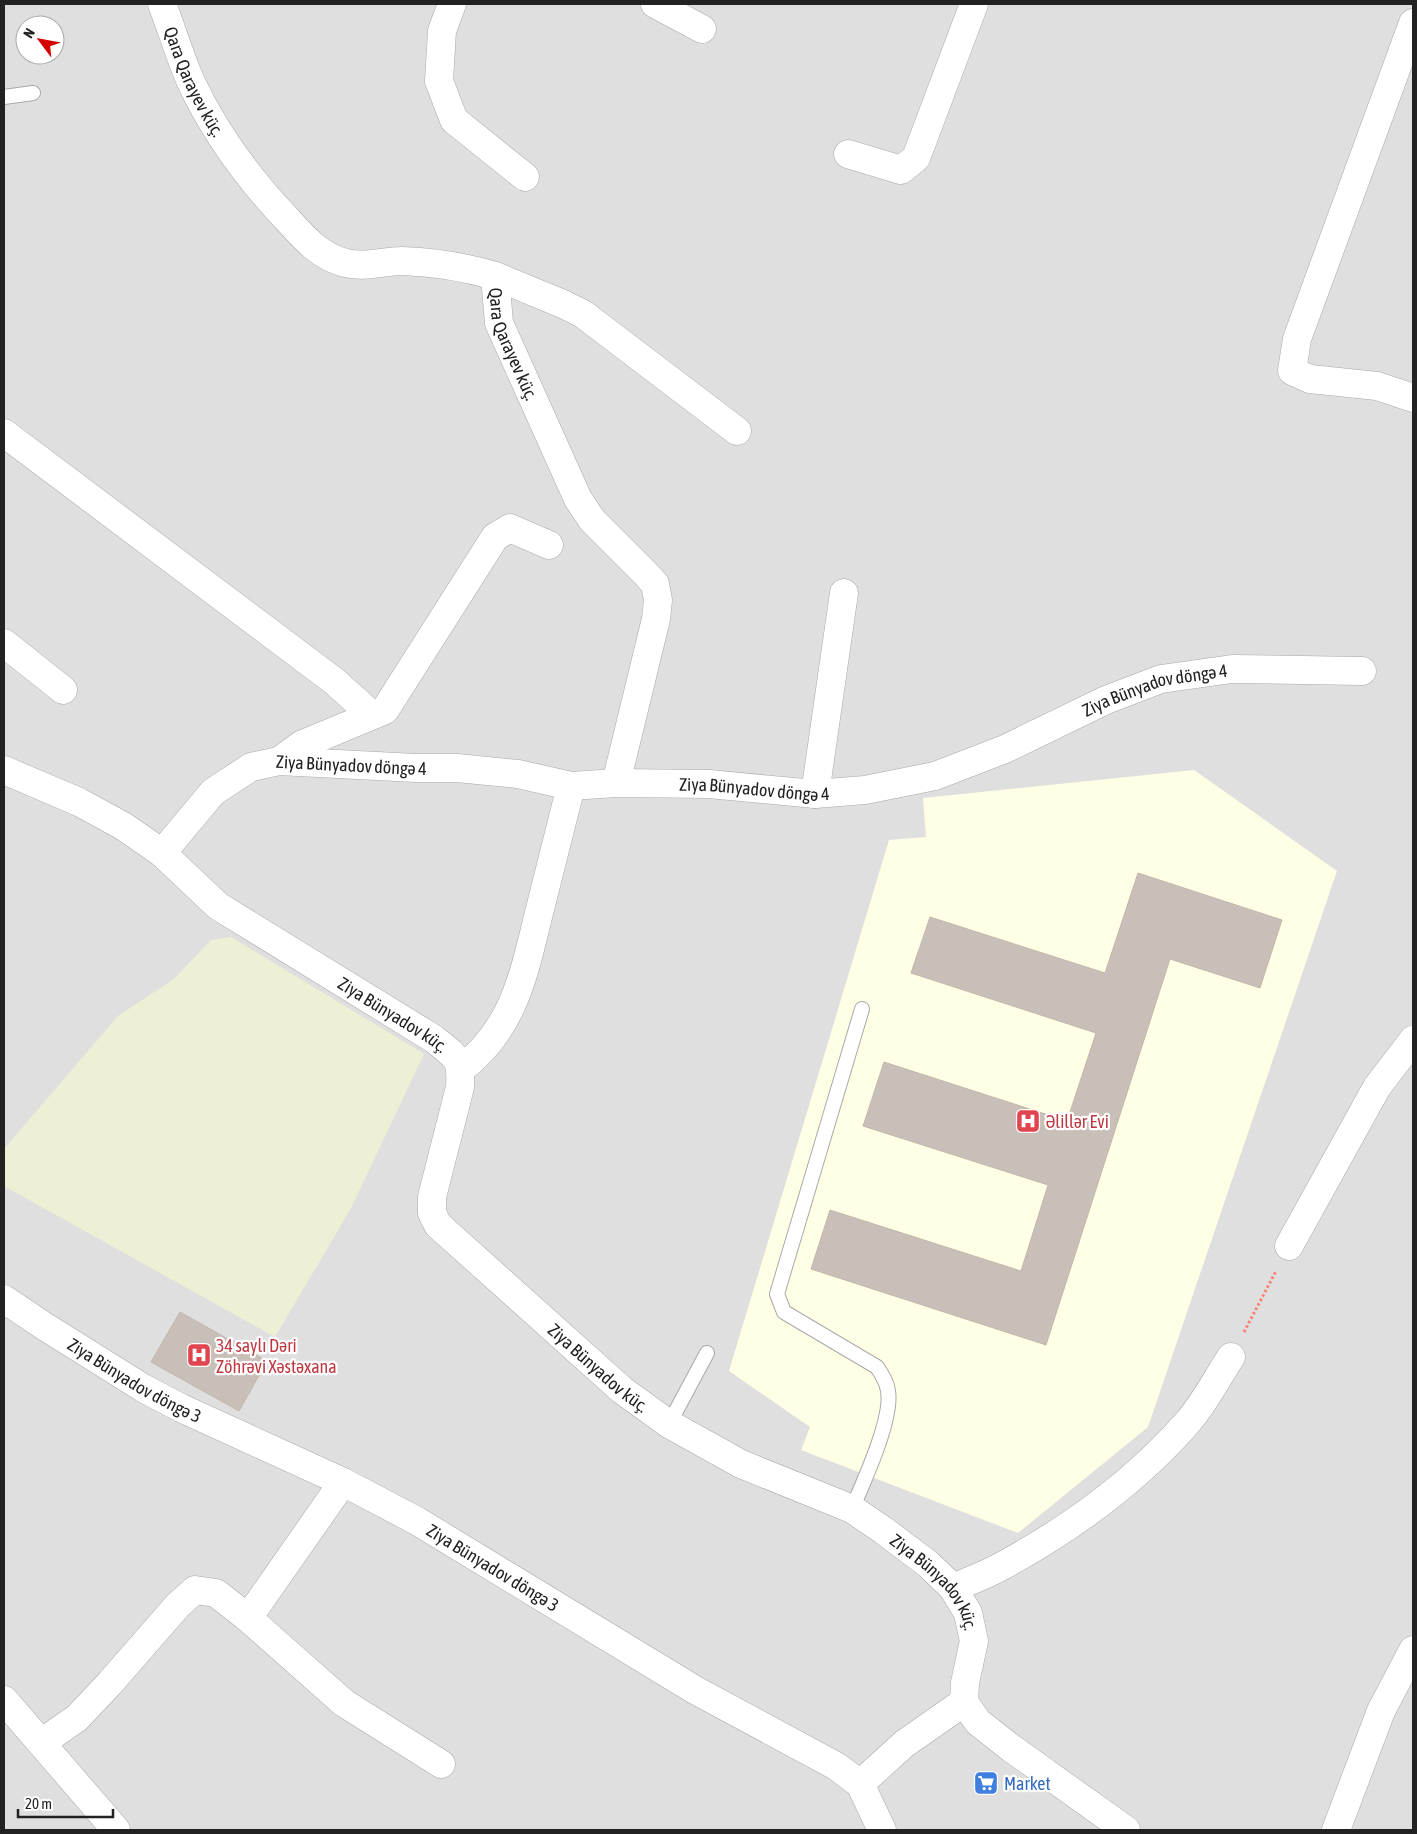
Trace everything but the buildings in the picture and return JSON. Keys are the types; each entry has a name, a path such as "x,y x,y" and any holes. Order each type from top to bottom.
{"street":[{"name":"Qara Qarayev küç.","path":"162,4 191,82 220,135 260,191 308,242 329,257 347,264 369,265 400,261 470,268 496,276 499,323 578,499 592,520 655,584 658,600 656,620 616,783"},
{"path":"452,4 442,31 439,81 454,120 525,177"},
{"path":"655,4 702,29"},
{"path":"848,154 900,170 916,158 974,4"},
{"path":"1413,22 1297,340 1292,371 1310,379 1377,386 1413,398"},
{"path":"496,276 583,314 737,430"},
{"path":"4,433 334,681 372,715"},
{"path":"279,761 301,745 385,710 495,537 510,528 549,545"},
{"path":"815,794 844,593"},
{"path":"4,644 63,690"},
{"name":"Ziya Bünyadov döngə 4","path":"162,853 213,792 251,768 279,761 416,768 457,768 518,774 572,786 616,783 709,784 815,794 864,790 935,776 1004,749 1106,700 1161,679 1232,669 1362,671"},
{"name":"Ziya Bünyadov küç.","path":"7,778 79,802 123,826 162,853 218,906 434,1039 454,1055 461,1069 460,1087 432,1197 432,1213 438,1225 622,1390 669,1424 741,1464 852,1509 928,1564 953,1588 968,1613 974,1641 965,1683 964,1702"},
{"path":"461,1069 484,1050 502,1026 523,980 572,786"},
{"path":"1289,1246 1377,1087 1413,1040"},
{"name":"Ziya Bünyadov döngə 3","path":"4,1299 44,1326 166,1400 213,1424 343,1482 417,1521 695,1690 836,1766 860,1784"},
{"path":"953,1588 1001,1567 1058,1532 1094,1507 1148,1464 1188,1422 1231,1357"},
{"path":"248,1618 343,1482"},
{"path":"41,1743 76,1718 110,1683 178,1605 195,1590 216,1593 248,1618 344,1703 441,1764"},
{"path":"1336,1830 1381,1711 1413,1650"},
{"path":"4,1700 116,1830"},
{"path":"882,1830 860,1784 904,1744 964,1702 978,1722 1126,1830"}],"lane":[{"path":"4,97 33,93"},
{"path":"852,1509 885,1422 889,1392 885,1379 877,1367 784,1312 777,1294 862,1009"},
{"path":"669,1424 707,1353"}],"path":[{"path":"1231,1357 1289,1246"}],"shaded area":[{"path":"4,4 1413,4 1413,1830 4,1830"},
{"name":"Əlillər Evi","path":"1194,770 1337,871 1148,1427 1018,1533 801,1450 810,1427 729,1371 889,840 926,837 923,798"},
{"path":"231,937 424,1054 351,1208 275,1337 4,1186 4,1149 118,1016 174,979 211,940"}],"place":[{"name":"Əlillər Evi","path":"1028,1121"},
{"name":"34 saylı Dəri Zöhrəvi Xəstəxana","path":"199,1355"},
{"name":"Market","path":"986,1783"}]}
